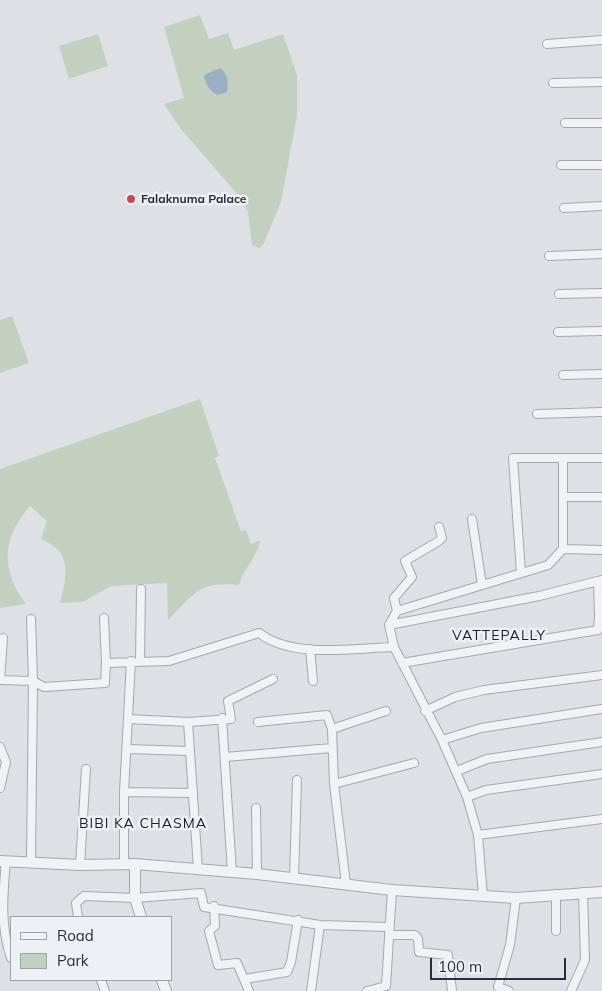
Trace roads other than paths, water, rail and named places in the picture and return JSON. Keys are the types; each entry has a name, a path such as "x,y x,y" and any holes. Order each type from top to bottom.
{"street":[{"path":"547,44 602,40"},
{"path":"554,83 602,82"},
{"path":"565,123 602,123"},
{"path":"561,165 602,164"},
{"path":"564,208 602,206"},
{"path":"549,256 602,254"},
{"path":"558,294 602,293"},
{"path":"558,332 602,331"},
{"path":"563,375 602,374"},
{"path":"537,414 602,412"},
{"path":"521,573 513,458 602,458"},
{"path":"397,611 548,566 563,549 563,459"},
{"path":"564,497 602,496"},
{"path":"472,519 482,585"},
{"path":"439,527 442,538 406,561 412,577 394,598 397,611 389,625 394,647 442,740 467,797 478,835 482,896"},
{"path":"563,549 602,550"},
{"path":"389,625 538,596 600,581 601,615 598,630 402,664"},
{"path":"140,661 141,589"},
{"path":"3,638 0,680 33,681 44,687 105,683 104,618"},
{"path":"30,861 33,681 31,620"},
{"path":"106,663 169,661 258,633 270,642 287,648 394,647"},
{"path":"310,649 313,681"},
{"path":"124,864 124,792 131,661"},
{"path":"426,711 456,697 484,690 602,675"},
{"path":"128,719 188,722 231,718 228,701 273,680"},
{"path":"442,740 481,728 602,709"},
{"path":"332,729 386,711"},
{"path":"258,722 327,715 332,729 334,784 346,884"},
{"path":"222,718 232,872"},
{"path":"188,722 198,869"},
{"path":"457,771 487,759 602,742"},
{"path":"0,747 6,762 0,788"},
{"path":"224,757 332,748"},
{"path":"127,749 189,752"},
{"path":"334,784 414,763"},
{"path":"80,865 86,769"},
{"path":"467,797 486,790 602,774"},
{"path":"294,878 297,780"},
{"path":"124,792 193,794"},
{"path":"256,808 257,874"},
{"path":"478,835 602,819"},
{"path":"10,955 5,939 1,903 3,861 80,865 135,864 257,874 392,890 516,898 602,892"},
{"path":"135,864 135,898 141,916"},
{"path":"367,991 386,986 392,890"},
{"path":"570,991 585,960 583,892"},
{"path":"78,916 76,903 84,896 135,898 201,893 202,905 320,925 414,934 418,939 419,952 448,955 452,991"},
{"path":"556,894 556,931"},
{"path":"509,991 498,989 510,945 516,898"},
{"path":"214,906 216,926 209,931 218,965 222,966 235,962 245,979 249,991"},
{"path":"245,979 287,972 298,920"},
{"path":"312,991 320,925"}],"water":[{"path":"220,68 228,81 227,92 218,95 208,87 204,75"}],"place":[{"name":"Falaknuma Palace","path":"131,199"}],"district":[{"name":"VATTEPALLY","path":"499,636"},
{"name":"BIBI KA CHASMA","path":"143,824"}]}
